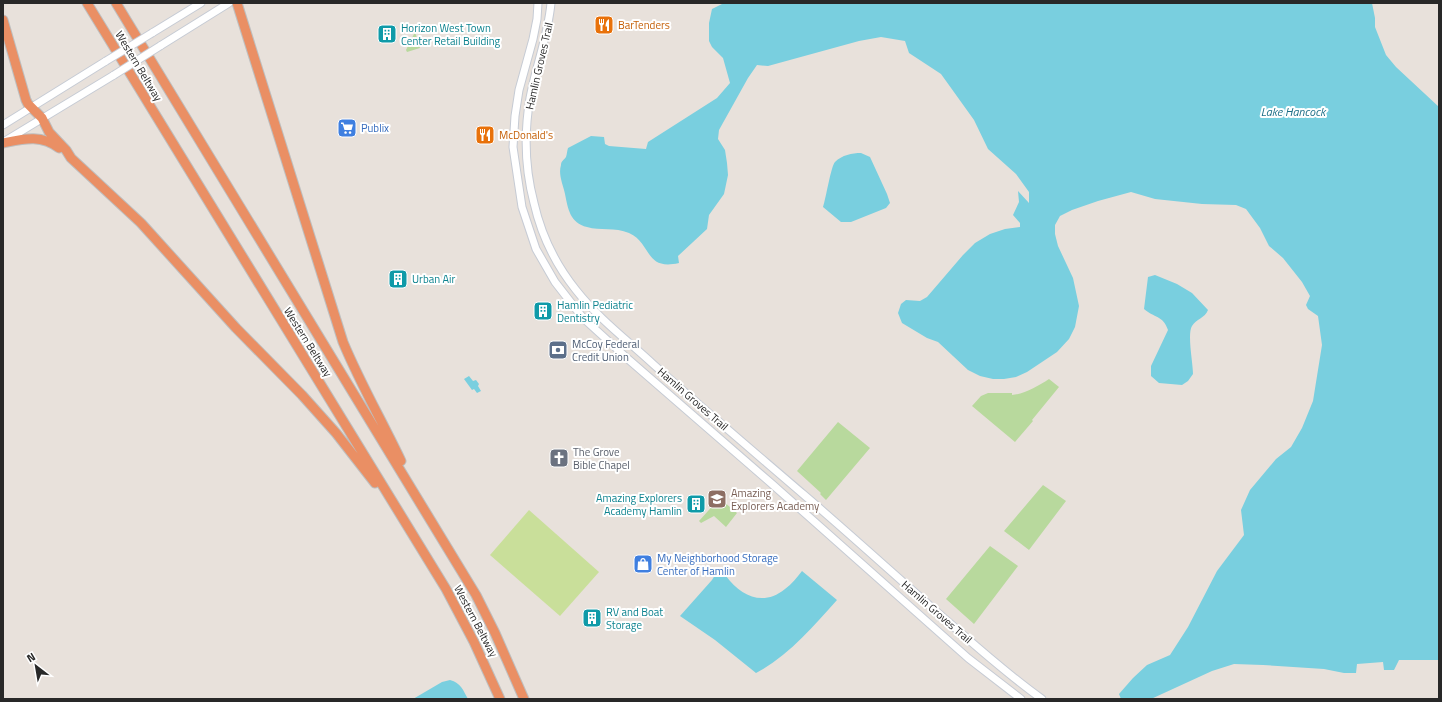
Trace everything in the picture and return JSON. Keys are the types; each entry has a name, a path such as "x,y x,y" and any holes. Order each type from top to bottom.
{"highway":[{"name":"Western Beltway","path":"87,3 415,539 474,642 500,699"},
{"name":"Western Beltway","path":"116,3 476,595 495,633 524,699"},
{"path":"237,3 343,342 357,376 388,434 419,500"},
{"path":"3,20 26,100 42,118 49,132 66,150 71,158"},
{"path":"3,142 30,138 39,139 53,144 71,158 141,223 236,328 336,433 415,539"}],"main road":[{"path":"3,125 201,3"},
{"path":"3,142 229,3"},
{"name":"Hamlin Groves Trail","path":"538,3 537,19 533,39 519,90 515,116 513,147 522,207 529,231 536,249 555,282 583,318 628,359 772,484 968,658 1021,699"},
{"name":"Hamlin Groves Trail","path":"551,3 546,39 530,96 526,122 526,145 530,187 534,205 548,244 566,277 593,310 671,380 806,496 980,650 1042,699"}],"green space":[{"path":"415,32 420,48 407,52 406,50"},
{"path":"1049,379 1059,387 1015,442 972,406 981,396 988,393 1012,393 1012,395 1022,393"},
{"path":"838,422 870,448 826,500 820,494 821,493 797,471"},
{"path":"1043,485 1066,501 1029,550 1004,531"},
{"path":"717,501 721,505 724,502 737,513 726,527 714,516 701,523 699,521"},
{"path":"529,510 599,572 560,616 490,555"},
{"path":"990,546 1018,566 974,624 946,599"}],"water":[{"name":"Lake Hancock","path":"1372,3 1375,27 1386,55 1396,67 1439,107 1439,660 1399,660 1394,670 1384,670 1383,662 1357,664 1356,673 1344,673 1324,669 1234,664 1212,671 1151,699 1121,699 1119,694 1147,665 1170,655 1188,627 1217,571 1244,535 1241,510 1250,490 1276,459 1291,447 1302,428 1313,401 1322,345 1318,316 1308,309 1306,305 1310,296 1302,282 1283,258 1269,246 1260,228 1246,209 1236,205 1202,204 1155,199 1131,192 1098,201 1060,216 1055,225 1055,234 1058,246 1073,278 1079,306 1075,327 1069,339 1057,352 1027,372 1016,377 993,379 980,376 968,370 938,342 927,338 902,323 898,313 901,304 906,300 920,301 927,297 975,243 990,234 1005,229 1020,227 1020,223 1013,215 1019,202 1018,191 1029,203 1029,192 1016,174 988,149 974,120 941,74 909,53 905,41 881,37 859,41 768,66 757,65 748,78 719,130 718,139 725,150 728,175 724,194 709,215 707,229 678,256 679,263 668,264 660,263 654,260 642,243 629,233 618,230 592,228 581,225 573,219 569,210 560,176 561,164 566,157 568,148 591,136 604,137 605,144 609,146 646,149 648,142 717,98 730,83 723,58 712,47 709,41 709,23 712,9 722,4"},
{"path":"861,153 870,157 890,203 886,208 851,222 841,222 823,207 833,165 844,156"},
{"path":"1155,275 1177,284 1192,293 1208,310 1205,315 1192,326 1190,342 1193,374 1188,381 1182,385 1159,383 1151,376 1151,366 1168,330 1161,319 1144,309 1148,277"},
{"path":"469,376 473,381 476,380 481,391 477,393 474,389 472,390 464,379"},
{"path":"802,571 837,600 789,650 756,673 715,640 680,616 715,575 726,576 745,594 761,598 777,594 785,589"},
{"path":"450,680 459,685 468,699 413,699 442,682"}],"place":[{"name":"BarTenders","path":"604,25"},
{"name":"Horizon West Town Center Retail Building","path":"387,34"},
{"name":"Publix","path":"347,128"},
{"name":"McDonald's","path":"485,135"},
{"name":"Urban Air","path":"398,279"},
{"name":"Hamlin Pediatric Dentistry","path":"543,311"},
{"name":"McCoy Federal Credit Union","path":"558,350"},
{"name":"The Grove Bible Chapel","path":"559,458"},
{"name":"Amazing Explorers Academy","path":"717,499"},
{"name":"Amazing Explorers Academy Hamlin","path":"696,504"},
{"name":"My Neighborhood Storage Center of Hamlin","path":"643,564"},
{"name":"RV and Boat Storage","path":"592,618"}]}
